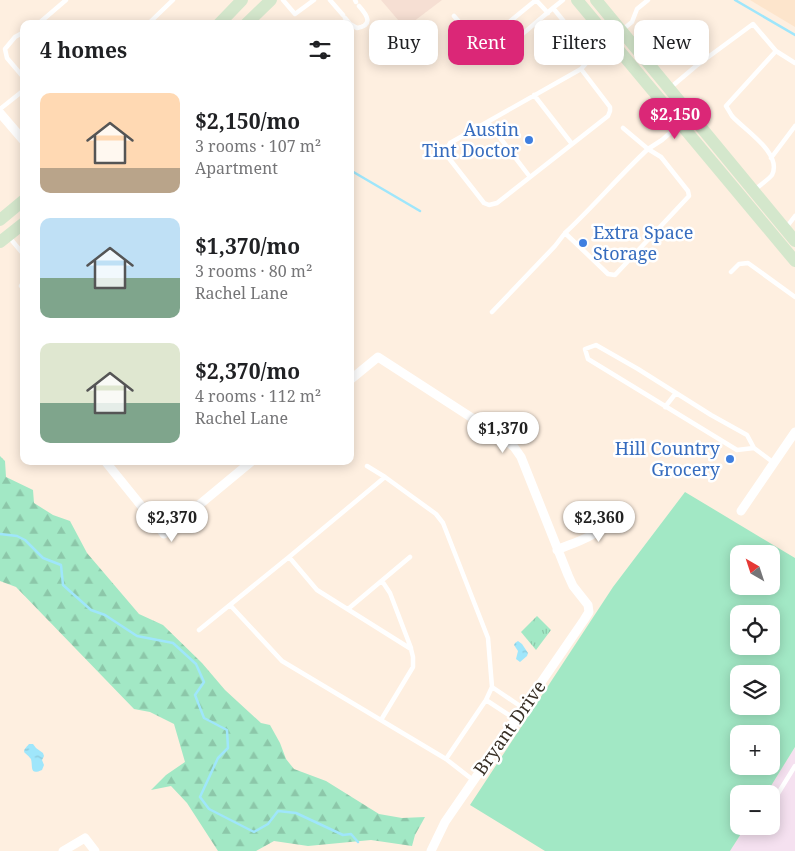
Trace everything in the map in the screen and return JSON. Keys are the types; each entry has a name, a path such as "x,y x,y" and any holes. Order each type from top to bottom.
{"street":[{"path":"222,20 242,0"},
{"path":"250,20 271,0"},
{"path":"577,0 594,20"},
{"path":"596,0 613,20"},
{"path":"624,34 795,241"},
{"path":"624,57 795,261"},
{"path":"0,113 20,137"},
{"path":"0,220 20,203"},
{"path":"4,239 20,226"},
{"path":"354,377 378,357 514,447 521,457 557,550 596,532 608,516 608,509"},
{"path":"741,511 795,432"},
{"path":"108,465 164,534 247,465"},
{"name":"Bryant Drive","path":"431,851 445,822 588,612 588,605 574,586 557,550"},
{"path":"63,851 86,838 94,851"}],"lane":[{"path":"43,20 66,0"},
{"path":"152,20 172,0"},
{"path":"283,0 295,14 314,0"},
{"path":"330,0 347,20"},
{"path":"512,20 536,0 548,13"},
{"path":"524,33 563,0"},
{"path":"624,28 632,22 638,9 648,0"},
{"path":"354,27 362,27 367,23 368,18 357,2"},
{"path":"553,8 563,20"},
{"path":"454,16 457,20"},
{"path":"669,89 752,24 776,50 795,63"},
{"path":"20,34 15,37 5,50 8,58 20,73"},
{"path":"753,191 772,175 773,166 771,158 761,141 732,116 726,106 776,50"},
{"path":"580,69 610,107 608,116 497,203 489,205 484,203 448,157 446,150 450,143 580,69 584,65"},
{"path":"0,109 20,93"},
{"path":"534,95 572,144"},
{"path":"488,122 530,177"},
{"path":"492,312 636,160 680,124"},
{"path":"771,158 795,126"},
{"path":"565,233 608,274 616,275 689,196 688,191 661,157 648,149 623,128"},
{"path":"784,230 795,216"},
{"path":"4,239 20,253"},
{"path":"731,272 738,264 748,263 795,297"},
{"path":"754,448 737,450 588,360 585,349 596,345 711,415 747,434 754,448 774,463"},
{"path":"665,407 676,393"},
{"path":"368,466 436,514 443,523 488,638 492,687 486,700 446,760"},
{"path":"199,630 385,477"},
{"path":"289,557 317,590 411,649"},
{"path":"348,610 410,557"},
{"path":"380,720 413,667 411,649 390,593 382,580"},
{"path":"230,605 282,661 446,760 473,780"},
{"path":"492,687 523,708"},
{"path":"486,700 515,719"},
{"path":"780,790 795,766"}],"shaded area":[{"path":"381,0 442,0 416,20 398,20"},
{"path":"750,0 795,0 795,27"},
{"path":"795,747 795,851 730,851 740,835 780,835 780,785 772,785 778,775 780,775 780,771"}],"green space":[{"path":"0,456 5,461 6,477 33,490 34,503 53,515 70,521 87,553 139,614 163,625 202,663 225,690 261,723 270,725 286,759 294,769 326,781 379,814 402,818 425,817 415,835 412,846 371,840 308,846 274,841 256,851 218,851 187,803 171,786 151,790 166,775 185,762 174,724 150,712 134,709 16,587 0,581"},
{"path":"685,492 773,545 730,545 730,595 780,595 780,549 795,558 795,747 780,771 780,725 730,725 730,775 778,775 772,785 730,785 730,835 740,835 730,851 545,851 470,805 613,587"},
{"path":"537,616 551,630 536,650 521,632"}],"water":[{"path":"518,641 528,653 520,662 516,659 518,651 514,645"},
{"path":"29,744 33,744 44,756 42,760 44,765 42,770 38,772 33,771 31,759 24,752"}],"waterway":[{"path":"735,0 795,35"},
{"path":"354,172 420,211"},
{"path":"0,534 17,536 25,540 43,558 61,565 63,585 91,610 105,615 137,636 173,643 196,664 204,682 195,695 204,718 227,730 228,748 218,758 200,797 209,809 254,832 268,824 278,811 296,813 343,835 351,834 358,842"}],"place":[{"name":"Austin Tint Doctor","path":"529,140"},
{"name":"Extra Space Storage","path":"583,243"},
{"name":"Hill Country Grocery","path":"730,459"}]}
